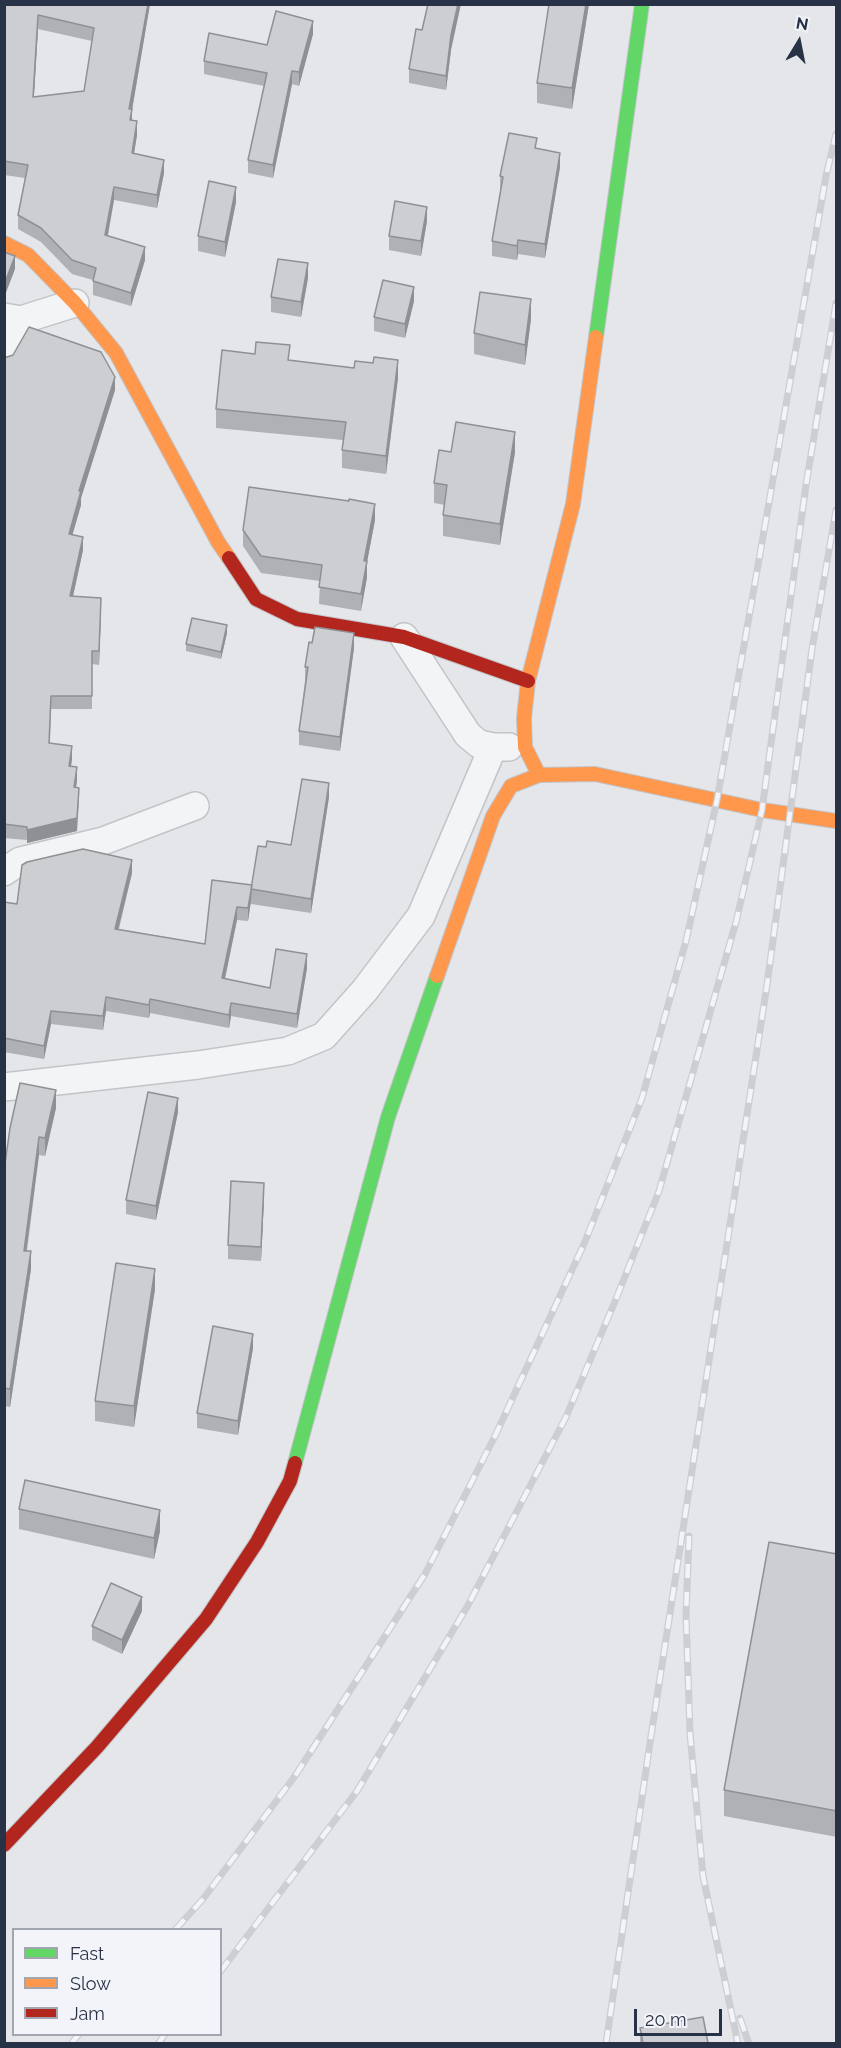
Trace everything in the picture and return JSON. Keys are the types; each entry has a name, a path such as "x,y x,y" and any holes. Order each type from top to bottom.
{"street":[{"path":"539,775 525,747 524,718 528,681 573,504 642,4"},
{"path":"4,243 28,255 75,303 116,353 218,542 256,599 297,619 404,637 528,681"},
{"path":"4,356 13,319 75,303"},
{"path":"404,637 468,735 479,744 493,747 525,747"},
{"path":"4,1087 198,1065 288,1051 324,1036 365,990 420,916 493,747"},
{"path":"4,1845 96,1747 206,1619 257,1542 290,1481 388,1117 493,816 511,786 539,775 595,774 762,810 837,820"},
{"path":"4,872 20,861 103,841 195,806"}],"building":[{"path":"4,4 148,4 129,109 132,109 130,120 137,121 132,153 164,160 157,195 114,187 105,235 145,247 131,293 93,281 96,268 72,260 41,228 18,215 28,165 4,161","holes":["38,15 94,28 84,91 33,97"]},
{"path":"428,4 458,4 451,35 446,76 409,69 416,29 422,30"},
{"path":"549,4 586,4 572,88 537,83"},
{"path":"276,11 313,21 299,72 292,71 273,165 248,160 267,73 204,61 209,33 267,45"},
{"path":"509,133 537,138 535,148 560,153 545,244 518,240 517,246 492,241 503,177 500,176"},
{"path":"209,181 236,187 225,242 198,236"},
{"path":"395,201 427,207 421,241 389,236"},
{"path":"4,252 15,256 4,285"},
{"path":"278,259 308,263 301,302 271,297"},
{"path":"383,280 414,287 405,324 374,317"},
{"path":"480,292 531,299 525,345 474,333"},
{"path":"29,327 101,352 115,377 79,491 81,491 69,534 83,537 70,596 101,598 99,651 92,651 92,696 51,696 49,743 72,746 69,766 77,767 74,787 79,788 77,818 27,830 27,827 4,824 4,358 13,355"},
{"path":"256,342 290,345 288,360 354,368 355,361 373,363 374,357 398,360 386,456 342,450 346,422 216,409 222,350 255,354"},
{"path":"456,422 515,432 500,524 443,515 447,485 434,483 439,450 451,452"},
{"path":"249,487 375,504 364,561 367,561 361,594 319,587 322,565 261,556 243,530"},
{"path":"192,618 227,625 221,652 186,644"},
{"path":"315,627 354,633 340,737 299,731 308,667 305,667 309,642 312,643"},
{"path":"302,779 329,783 311,899 251,889 258,846 266,847 267,841 291,845"},
{"path":"83,849 132,860 115,929 205,944 212,880 252,885 248,908 237,907 222,978 270,988 276,949 307,954 297,1014 231,1003 229,1015 150,999 149,1005 106,997 103,1016 51,1011 44,1046 4,1038 4,902 17,904 22,865"},
{"path":"20,1083 56,1090 45,1138 39,1137 24,1251 31,1251 10,1389 4,1388 4,1171"},
{"path":"148,1092 178,1098 156,1206 126,1200"},
{"path":"231,1181 264,1183 261,1247 228,1245"},
{"path":"116,1263 155,1269 134,1406 95,1401"},
{"path":"213,1326 253,1334 238,1421 197,1413"},
{"path":"25,1480 160,1510 154,1538 19,1509"},
{"path":"769,1542 837,1554 837,1811 724,1790"},
{"path":"111,1583 142,1597 122,1640 92,1626"},
{"path":"703,2017 708,2043 643,2043 640,2028"}],"railway":[{"path":"177,1928 203,1899 295,1776 425,1574 495,1436 584,1244 642,1098 686,941 717,800 826,176 836,134"},
{"path":"222,1969 357,1791 467,1607 566,1417 659,1191 736,922 762,810 806,485 836,303"},
{"path":"606,2044 651,1736 767,985 812,649 836,510"},
{"path":"689,1536 686,1615 690,1733 703,1876 738,2044"},
{"path":"740,2018 749,2044"},
{"path":"71,2044 77,2036"},
{"path":"158,2044 164,2036"}],"traffic: fast":[{"path":"596,337 642,4"},
{"path":"295,1463 388,1117 437,976"}],"traffic: slow":[{"path":"4,243 28,255 75,303 116,353 218,542 229,558"},
{"path":"539,775 525,747 524,718 528,681 573,504 596,337"},
{"path":"437,976 493,816 511,786 539,775 595,774 762,810 836,821"}],"traffic: jam":[{"path":"229,558 256,599 297,619 404,637 528,681"},
{"path":"4,1845 97,1747 206,1619 257,1542 290,1481 295,1463"}]}
